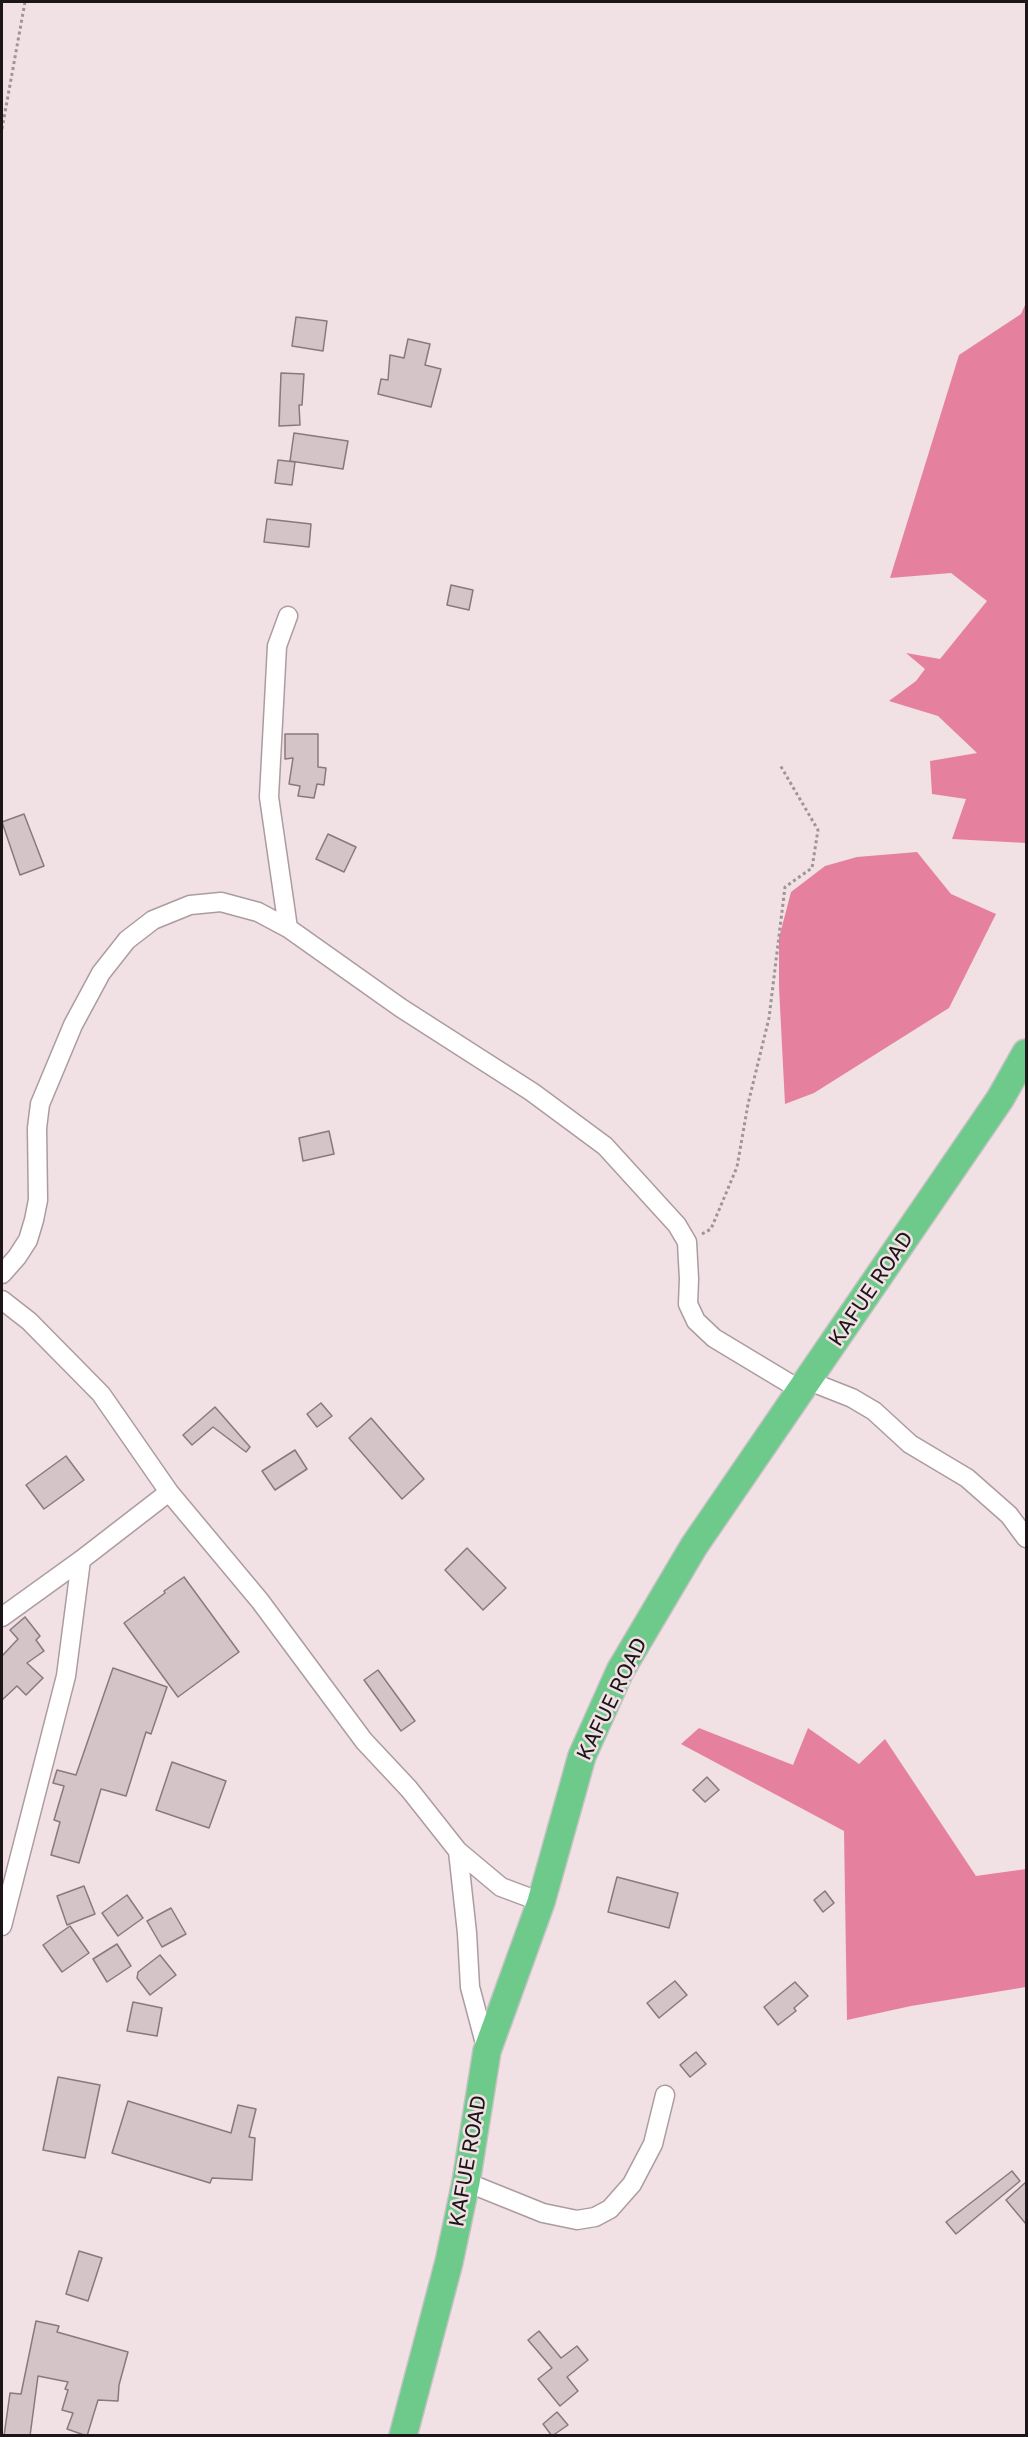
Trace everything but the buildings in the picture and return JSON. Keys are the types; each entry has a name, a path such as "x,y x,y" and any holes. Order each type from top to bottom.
{"highway":[{"name":"KAFUE ROAD","path":"403,2436 449,2262 466,2182 487,2051 541,1902 582,1756 620,1671 694,1546 1000,1099 1026,1053"}],"street":[{"path":"288,616 277,646 269,797 288,928"},
{"path":"2,1274 22,1248 34,1220 38,1200 37,1128 40,1104 73,1025 101,973 127,940 153,920 190,905 221,902 258,912 288,928 401,1008 532,1092 605,1146 677,1225 687,1242 688,1304 696,1322 714,1338 805,1386 852,1398 874,1411 910,1444 967,1478 1009,1515 1026,1538"},
{"path":"2,1300 29,1321 101,1394 169,1492 260,1601 364,1741 409,1789 458,1851 501,1887 541,1902"},
{"path":"2,1617 169,1492"},
{"path":"2,1926 66,1676 81,1560"},
{"path":"458,1851 470,1987 487,2051"},
{"path":"466,2182 543,2213 577,2220 595,2217 610,2210 632,2184 653,2144 665,2095"}],"path":[{"path":"2,129 26,2"},
{"path":"687,1242 711,1229 737,1167 748,1104 769,1018 786,887 812,868 818,830 780,765"}],"shaded area":[{"path":"1026,303 1026,843 952,839 966,799 932,794 930,761 977,753 938,716 889,701 916,681 925,669 906,653 940,659 987,601 951,573 890,578 959,355 1021,314"},
{"path":"917,852 951,894 996,914 949,1008 814,1093 785,1104 779,938 791,892 825,866 857,857"},
{"path":"699,1728 793,1765 808,1728 859,1764 885,1739 976,1876 1026,1869 1026,1987 911,2006 847,2020 844,1831 681,1744"}]}
